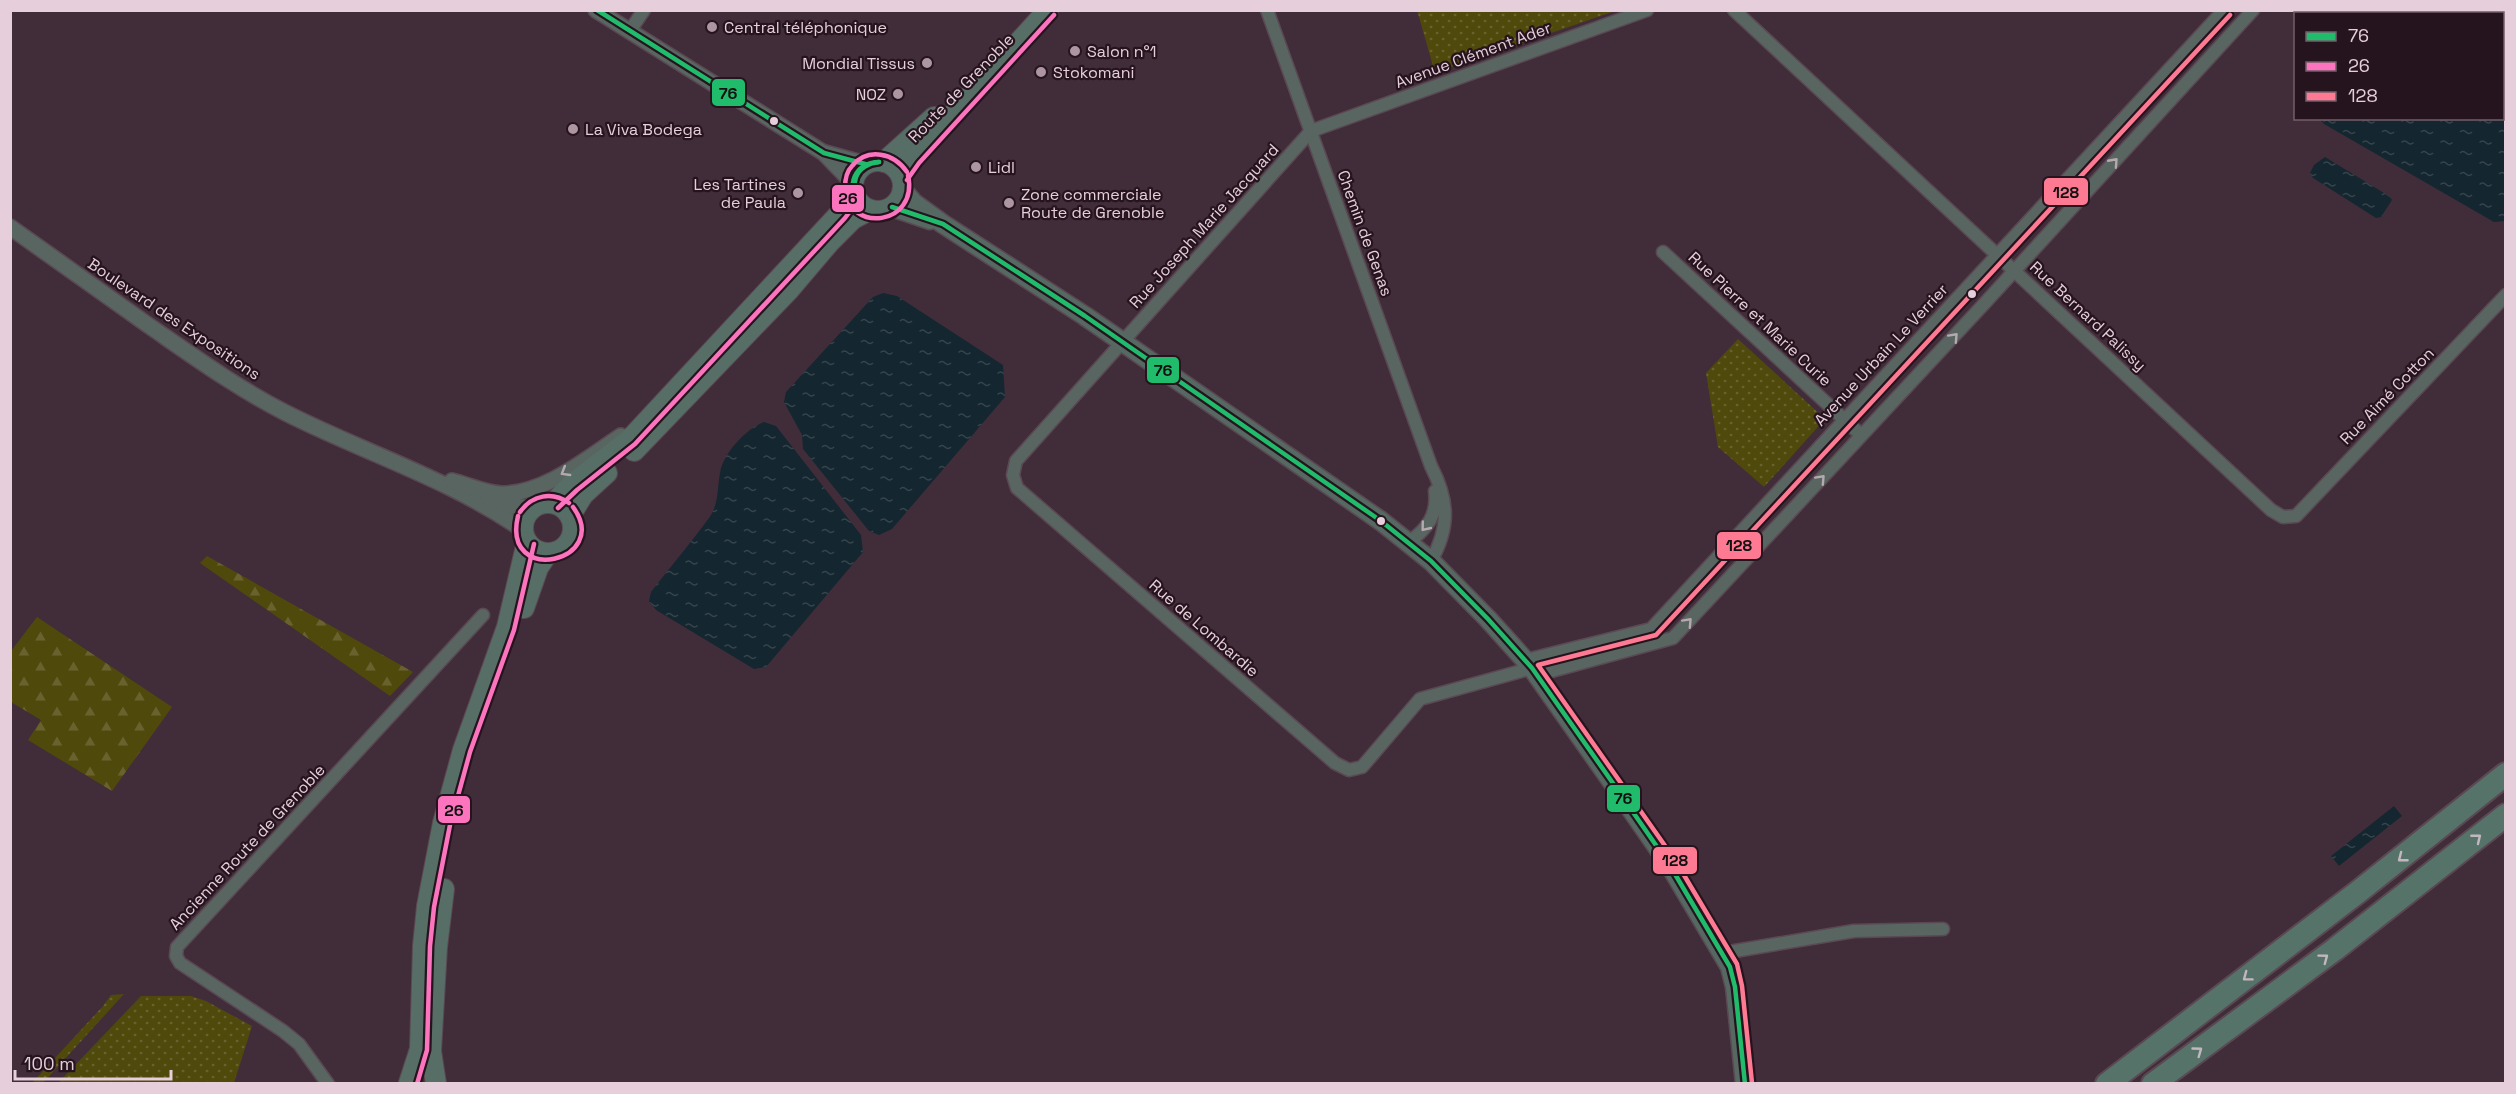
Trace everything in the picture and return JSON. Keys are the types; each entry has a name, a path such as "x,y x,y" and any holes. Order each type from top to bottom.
{"highway":[{"path":"2107,1083 2358,892 2505,774"},
{"path":"2153,1083 2325,957 2505,815"}],"main road":[{"name":"Route de Grenoble","path":"875,163 930,121 1035,10"},
{"name":"Route de Grenoble","path":"902,183 913,158 1048,10"},
{"path":"553,503 572,484 630,439 840,213 853,189 855,176 875,163 891,165 914,203 1085,316 1409,542 1453,582 1531,668 1669,864 1723,953 1730,967 1735,987 1745,1083"},
{"path":"853,189 863,207 870,210 885,210 892,207 901,196 902,183"},
{"path":"892,207 943,224"},
{"path":"570,516 589,489 648,438 789,290 829,243 853,219 870,210"},
{"path":"525,536 532,548 548,553 562,549 573,531 570,516 560,506 546,503 532,508 525,518 524,563 507,627 462,750 440,834 427,906 423,946 420,985 420,1049 409,1083 419,1081 434,1083 431,1051 435,977 441,908 453,834 472,762 518,631 528,591 538,568 548,553"}],"street":[{"path":"596,10 824,153 853,189"},
{"path":"629,32 645,10"},
{"name":"Chemin de Genas","path":"1267,10 1431,466 1440,483 1446,513 1444,535 1431,561"},
{"name":"Avenue Clément Ader","path":"1311,132 1647,10"},
{"name":"Rue Bernard Palissy","path":"1734,10 2271,510 2283,518 2291,518"},
{"name":"Avenue Urbain Le Verrier","path":"1531,668 1651,629 2224,10"},
{"path":"1531,668 1673,638 2015,271 2253,10"},
{"name":"Rue Joseph Marie Jacquard","path":"1123,343 1311,132"},
{"path":"824,153 875,163"},
{"name":"Boulevard des Expositions","path":"10,228 208,367 249,393 287,414 423,474 495,510 525,536"},
{"name":"Rue Pierre et Marie Curie","path":"1663,252 1862,435"},
{"name":"Rue Aimé Cotton","path":"2291,518 2305,507 2505,295"},
{"name":"Rue de Lombardie","path":"1123,343 1016,461 1012,475 1017,488 1335,763 1349,770 1362,767 1420,699 1531,668"},
{"name":"Boulevard des Expositions","path":"423,474 500,494 517,493 545,484 649,416"},
{"name":"Chemin de Genas","path":"1409,542 1427,527 1436,505 1431,466"},
{"name":"Boulevard des Expositions","path":"423,474 512,506 532,508"},
{"name":"Ancienne Route de Grenoble","path":"328,1083 299,1044 283,1031 180,963 176,956 177,947 483,615"},
{"path":"1723,953 1854,931 1943,929"}],"green space":[{"path":"1417,10 1615,10 1615,11 1435,73"},
{"path":"1738,339 1825,419 1764,487 1718,447 1706,373"},
{"path":"207,556 413,672 390,696 200,563"},
{"path":"37,617 172,707 112,791 28,740 41,720 11,702 11,651"},
{"path":"124,994 43,1083 32,1083 111,995"},
{"path":"141,996 191,996 206,1001 252,1026 234,1083 58,1083"}],"water":[{"path":"2504,97 2506,98 2505,221 2494,222 2324,124 2321,120 2504,120"},
{"path":"2325,157 2389,196 2392,200 2381,217 2376,218 2313,178 2310,173 2314,165"},
{"path":"883,293 897,296 1003,365 1005,397 892,529 879,535 869,531 803,449 802,435 784,402 786,392 873,297"},
{"path":"764,422 776,426 861,535 863,552 766,667 754,669 656,610 649,601 651,592 712,513 722,465 730,450 750,430"},
{"path":"2394,806 2402,816 2339,866 2331,856"}],"transit line":[{"name":"76","path":"597,10 824,153 865,164"},
{"name":"26","path":"907,180 919,163 1054,15"},
{"name":"128","path":"1752,1083 1742,986 1737,964 1675,860 1538,665 1656,635 2230,15"},
{"name":"26","path":"907,172 895,160 881,155 866,156 858,160 847,173 845,188 849,203 858,213 869,218 882,218 894,214 903,205 909,192 908,175"},
{"name":"76","path":"861,204 853,190 855,177 864,166 879,162"},
{"name":"76","path":"861,204 855,190 856,177 864,167 879,162"},
{"name":"26","path":"558,508 635,444 845,218 860,198"},
{"name":"76","path":"892,207 943,224 1085,316 1381,521 1431,561 1488,619 1532,668 1610,779 1669,864 1730,967 1735,987 1745,1084"},
{"name":"26","path":"520,512 530,502 543,497 556,497 569,503"},
{"name":"26","path":"518,516 517,538 525,552 538,559 554,559 569,553 579,542 581,526 573,507"},
{"name":"26","path":"417,1084 427,1050 430,946 434,907 450,825 470,752 514,630 534,544"}],"place":[{"name":"Central téléphonique","path":"712,27"},
{"name":"Salon n°1","path":"1075,51"},
{"name":"Mondial Tissus","path":"927,63"},
{"name":"Stokomani","path":"1041,72"},
{"name":"NOZ","path":"898,94"},
{"name":"La Viva Bodega","path":"573,129"},
{"name":"Lidl","path":"976,167"},
{"name":"Les Tartines de Paula","path":"798,193"},
{"name":"Zone commerciale Route de Grenoble","path":"1009,203"}]}
